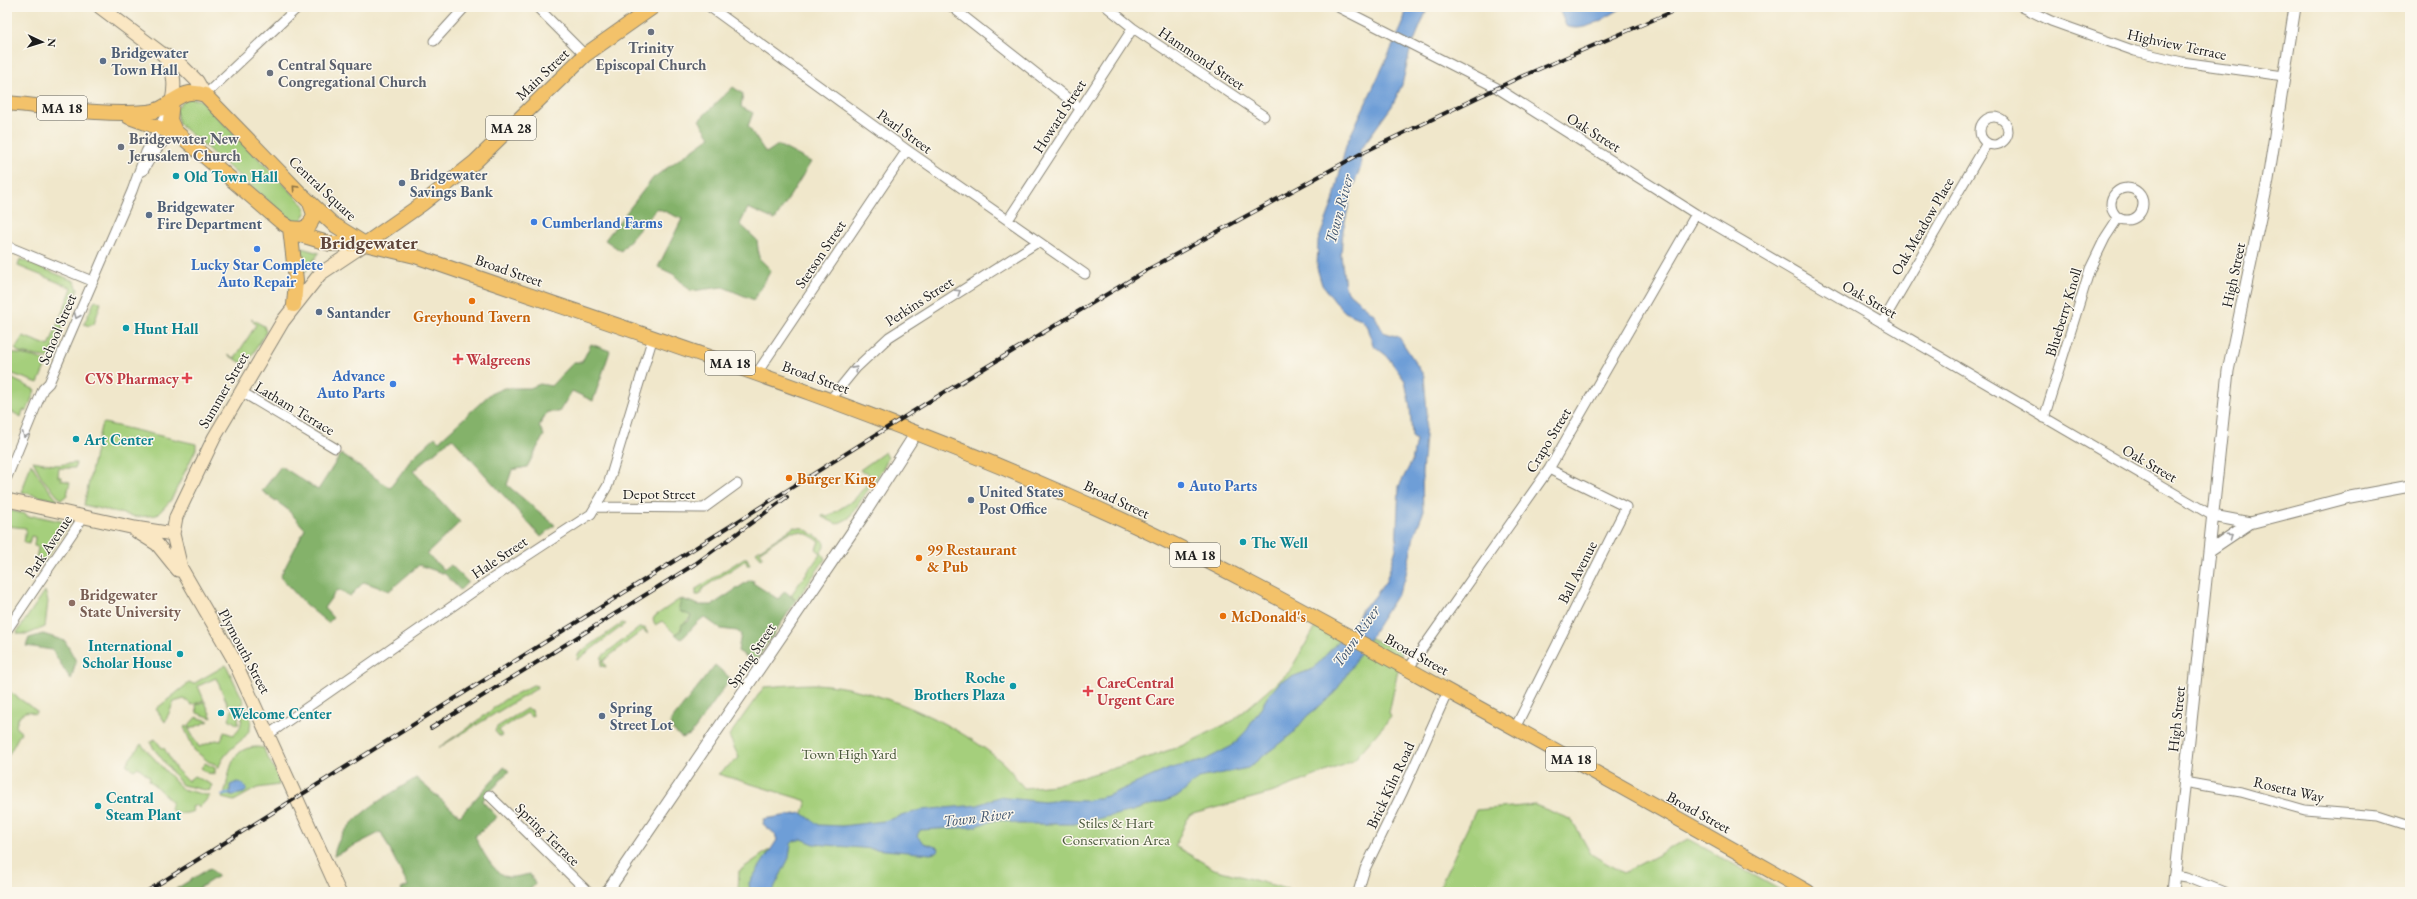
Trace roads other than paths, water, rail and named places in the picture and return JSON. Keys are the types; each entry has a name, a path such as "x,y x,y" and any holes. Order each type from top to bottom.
{"main road":[{"path":"100,7 162,53 185,68 198,81 205,95"},
{"name":"Main Street","path":"365,244 424,202 475,162 585,55 653,7"},
{"path":"162,53 173,74 175,83 172,101"},
{"name":"MA 18","path":"7,103 116,113 153,112 161,109 176,97 187,93 205,95"},
{"name":"Central Square","path":"205,95 310,203 342,230 365,244"},
{"name":"Central Square","path":"172,101 170,120 173,128 290,228 301,235 322,243 342,245 365,244"},
{"name":"MA 18","path":"116,113 159,126 180,135"},
{"path":"294,305 296,280 290,228 302,229 310,225 314,214 310,203"},
{"name":"Summer Street","path":"173,534 174,523 214,438 240,391 294,305 325,269 365,244"},
{"name":"Broad Street","path":"365,244 415,256 757,373 916,433 1030,479 1123,520 1337,628 1808,892"},
{"path":"7,500 121,525 173,534"},
{"path":"121,525 144,535 157,544 187,581"},
{"name":"Plymouth Street","path":"173,534 177,557 187,581 233,658 269,734 339,892"}],"street":[{"path":"205,95 298,7"},
{"path":"434,41 465,7"},
{"path":"537,7 585,55"},
{"name":"Pearl Street","path":"710,7 907,150 1085,274"},
{"path":"952,7 1080,108"},
{"name":"Hammond Street","path":"1107,7 1133,28 1264,116"},
{"name":"Oak Street","path":"1338,7 1392,36 1497,88 1696,214 2213,516 2250,523 2356,495 2410,486"},
{"name":"Highview Terrace","path":"2022,7 2051,21 2135,51 2188,63 2284,76"},
{"name":"High Street","path":"2172,892 2210,550 2228,371 2264,202 2295,7"},
{"name":"Howard Street","path":"1008,220 1133,28"},
{"name":"School Street","path":"7,477 43,389 49,383 132,191 146,152 172,101"},
{"name":"School Street","path":"132,191 161,143 168,138 180,135"},
{"name":"Oak Meadow Place","path":"1882,323 1987,143"},
{"name":"Stetson Street","path":"757,373 907,150"},
{"name":"Crapo Street","path":"1408,669 1549,468 1696,214"},
{"name":"Blueberry Knoll","path":"2044,418 2090,269 2105,238 2118,218"},
{"name":"Perkins Street","path":"830,400 861,362 889,337 1038,242"},
{"path":"7,246 92,281"},
{"name":"Hale Street","path":"269,734 490,580 591,514 608,485 653,337"},
{"name":"Latham Terrace","path":"240,391 335,448"},
{"name":"Spring Street","path":"608,891 852,533 916,433"},
{"name":"Ball Avenue","path":"1515,728 1626,507 1549,468"},
{"name":"Depot Street","path":"596,507 704,508 737,484"},
{"name":"Park Avenue","path":"7,630 84,516"},
{"path":"2210,550 2250,523"},
{"name":"Brick Kiln Road","path":"1358,892 1365,869 1406,785 1448,691"},
{"name":"Rosetta Way","path":"2184,782 2241,792 2305,810 2379,816 2410,826"},
{"name":"Spring Terrace","path":"489,795 588,892"},
{"path":"2174,875 2187,877 2224,892"}],"water":[{"name":"Town River","path":"1407,7 1428,7 1410,51 1402,85 1392,106 1360,150 1361,166 1353,187 1343,230 1341,255 1345,287 1350,294 1374,314 1383,332 1399,337 1424,376 1427,412 1422,473 1423,513 1414,536 1405,579 1400,590 1332,696 1307,716 1293,733 1248,768 1199,778 1180,795 1171,799 1129,812 1074,824 1018,824 999,819 973,827 920,830 917,836 924,843 939,848 938,852 931,854 814,844 802,839 794,841 791,844 789,858 772,892 750,892 749,883 777,840 775,834 763,824 764,819 802,813 819,825 842,826 884,821 921,810 978,805 999,797 1044,802 1061,800 1085,801 1107,796 1171,768 1203,761 1232,746 1247,730 1268,696 1281,681 1313,669 1355,623 1363,607 1373,599 1386,581 1396,549 1399,486 1412,461 1416,440 1412,437 1410,407 1405,381 1387,356 1373,345 1368,327 1361,319 1345,312 1322,285 1317,268 1318,241 1333,202 1346,145 1402,26"},
{"path":"1558,7 1624,7 1596,23 1581,28 1573,28 1566,26"},
{"path":"237,782 242,783 247,790 244,793 230,796 230,785"}],"waterway":[{"path":"222,795 229,794"}],"railway":[{"path":"146,892 925,404 1147,270 1362,153 1518,78 1683,7"},
{"path":"431,728 695,564 787,497"}],"place":[{"name":"Trinity Episcopal Church","path":"651,32"},
{"name":"Bridgewater Town Hall","path":"103,61"},
{"name":"Central Square Congregational Church","path":"270,73"},
{"name":"Bridgewater New Jerusalem Church","path":"121,147"},
{"name":"Old Town Hall","path":"176,176"},
{"name":"Bridgewater Savings Bank","path":"402,183"},
{"name":"Bridgewater Fire Department","path":"149,215"},
{"name":"Cumberland Farms","path":"534,222"},
{"name":"Lucky Star Complete Auto Repair","path":"257,249"},
{"name":"Greyhound Tavern","path":"472,301"},
{"name":"Santander","path":"319,312"},
{"name":"Hunt Hall","path":"126,328"},
{"name":"Walgreens","path":"458,359"},
{"name":"CVS Pharmacy","path":"187,378"},
{"name":"Advance Auto Parts","path":"393,384"},
{"name":"Art Center","path":"76,439"},
{"name":"Burger King","path":"789,478"},
{"name":"Auto Parts","path":"1181,485"},
{"name":"United States Post Office","path":"971,500"},
{"name":"The Well","path":"1243,542"},
{"name":"99 Restaurant & Pub","path":"919,558"},
{"name":"Bridgewater State University","path":"72,603"},
{"name":"McDonald's","path":"1223,616"},
{"name":"International Scholar House","path":"180,654"},
{"name":"Roche Brothers Plaza","path":"1013,686"},
{"name":"CareCentral Urgent Care","path":"1088,691"},
{"name":"Welcome Center","path":"221,713"},
{"name":"Spring Street Lot","path":"602,716"},
{"name":"Central Steam Plant","path":"98,806"}],"district":[{"name":"Bridgewater","path":"369,242"}],"park label":[{"name":"Town High Yard","path":"849,753"},
{"name":"Stiles & Hart Conservation Area","path":"1116,830"}]}
